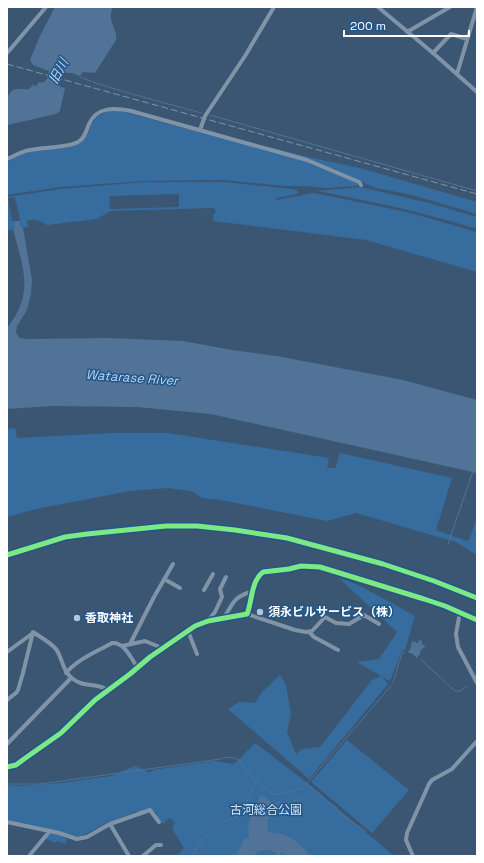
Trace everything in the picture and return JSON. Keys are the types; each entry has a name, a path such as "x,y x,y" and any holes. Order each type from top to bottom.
{"street":[{"path":"8,52 46,7"},
{"path":"200,130 205,116 245,56 274,7"},
{"path":"378,7 477,92"},
{"path":"407,32 450,7"},
{"path":"457,74 477,7"},
{"path":"433,53 451,34 468,39"},
{"path":"7,159 28,150 76,143 84,137 89,124 94,117 102,111 110,108 131,111 307,160 359,182 361,185"},
{"path":"130,644 172,564"},
{"path":"246,614 259,576 263,572 301,566 314,566 387,587 460,612 477,620"},
{"path":"204,590 213,574"},
{"path":"208,621 215,612 222,597 220,589 226,577"},
{"path":"164,579 180,588"},
{"path":"224,618 240,595 254,591"},
{"path":"460,612 456,634 458,647 477,683"},
{"path":"7,767 16,765 24,760 61,733 95,700 162,648 188,631 208,621 246,614 295,630 309,632 314,637 338,650"},
{"path":"309,632 325,617 336,623 349,624 364,615 379,624"},
{"path":"188,631 197,654"},
{"path":"7,652 33,632"},
{"path":"33,632 56,649 66,673 71,678 82,684 98,685 108,690"},
{"path":"7,700 18,690 33,632"},
{"path":"122,646 146,642 162,648"},
{"path":"66,673 75,664 112,643 122,646 138,668"},
{"path":"7,744 71,678"},
{"path":"413,856 406,840 407,833 429,784 432,780 452,769 477,741"},
{"path":"7,822 59,833 71,838 82,839 110,824 150,810 159,822"},
{"path":"110,824 129,856"},
{"path":"29,856 49,832"},
{"path":"143,856 156,846 161,846"}],"green space":[{"path":"112,110 303,160 359,185 327,188 285,186 224,180 144,181 60,187 7,195 7,161 20,155 38,150 72,147 82,142 86,138 93,122 97,117"},
{"path":"266,146 360,168 477,202 477,214 412,195 376,188 328,168"},
{"path":"144,182 224,182 293,189 298,191 298,194 276,198 276,200 314,193 407,212 477,232 477,272 366,240 213,221 213,215 216,212 214,208 110,211 97,219 47,225 37,220 27,220 28,227 22,228 19,221 15,197 8,198 12,221 15,221 15,229 8,230 7,197 61,189","holes":["179,194 179,207 110,209 109,196"]},
{"path":"360,187 429,203 477,217 477,229 398,208 317,191"},
{"path":"15,428 17,438 112,433 168,433 329,458 327,468 335,468 340,453 452,478 436,530 467,541 469,540 477,517 477,555 456,542 356,513 327,521 221,500 202,498 191,491 168,488 130,491 36,509 7,517 7,429"},
{"path":"340,579 349,581 364,588 415,616 405,650 402,651 390,681 382,677 388,684 309,779 228,709 239,702 255,703 262,692 280,675 286,685 291,714 287,732 296,754 301,749 320,747 372,680 381,676 357,662 379,659 397,632"},
{"path":"347,740 409,790 372,833 311,782"},
{"name":"古河総合公園","path":"255,743 305,781 394,856 177,856 184,848 172,829 175,822 169,818 163,824 156,815 156,812 135,812 107,823 80,837 7,820 7,785 20,786 60,783 111,776 135,766 150,773 152,770 214,761 234,764"},
{"path":"49,833 59,835 67,839 65,844 57,841 56,843 45,839"}],"water":[{"name":"旧川","path":"55,7 113,7 111,12 111,21 116,40 95,73 83,72 80,76 68,73 64,74 59,83 60,87 65,88 60,111 56,114 7,125 6,106 10,93 15,89 29,89 33,85 36,86 39,82 43,83 47,79 49,71 33,65 30,60"},
{"name":"Watarase River","path":"15,221 19,221 23,228 32,280 31,294 27,310 17,326 16,333 20,338 110,338 183,341 277,356 403,380 477,400 477,473 211,414 137,407 53,406 7,409 7,328 16,315 24,292 23,268 13,229 15,229"},
{"path":"419,640 426,646 420,651 421,652 417,658 408,651 410,650 412,641 418,643"},
{"path":"260,796 276,805 274,814 267,821 267,829 269,832 290,837 310,856 287,856 282,852 280,853 283,856 281,856 268,849 258,851 254,856 236,856 244,840 249,837 249,818 254,812"}],"waterway":[{"path":"80,76 99,84 201,113"},
{"path":"210,115 477,191"},
{"path":"448,544 473,471"},
{"path":"393,683 402,653 404,653"},
{"path":"421,660 455,691 460,691 466,687"},
{"path":"192,856 203,839 222,823 240,814 256,781 274,795 302,789 391,686"},
{"path":"223,758 231,757 241,761 248,773 256,780"},
{"path":"7,784 40,784 221,759"},
{"path":"308,785 325,799"},
{"path":"274,804 281,802 286,804 301,798"},
{"path":"330,803 337,808 339,813 366,831"}],"railway":[{"path":"7,64 477,194"}],"cycle path":[{"path":"7,555 65,537 166,526 197,526 287,538 383,564 434,581 477,598"},
{"path":"7,767 16,765 61,733 95,700 150,657 195,626 208,621 247,614 254,586 259,576 263,572 301,566 320,567 445,606 477,620"}],"place":[{"name":"須永ビルサービス（株）","path":"260,612"},
{"name":"香取神社","path":"77,618"}]}
